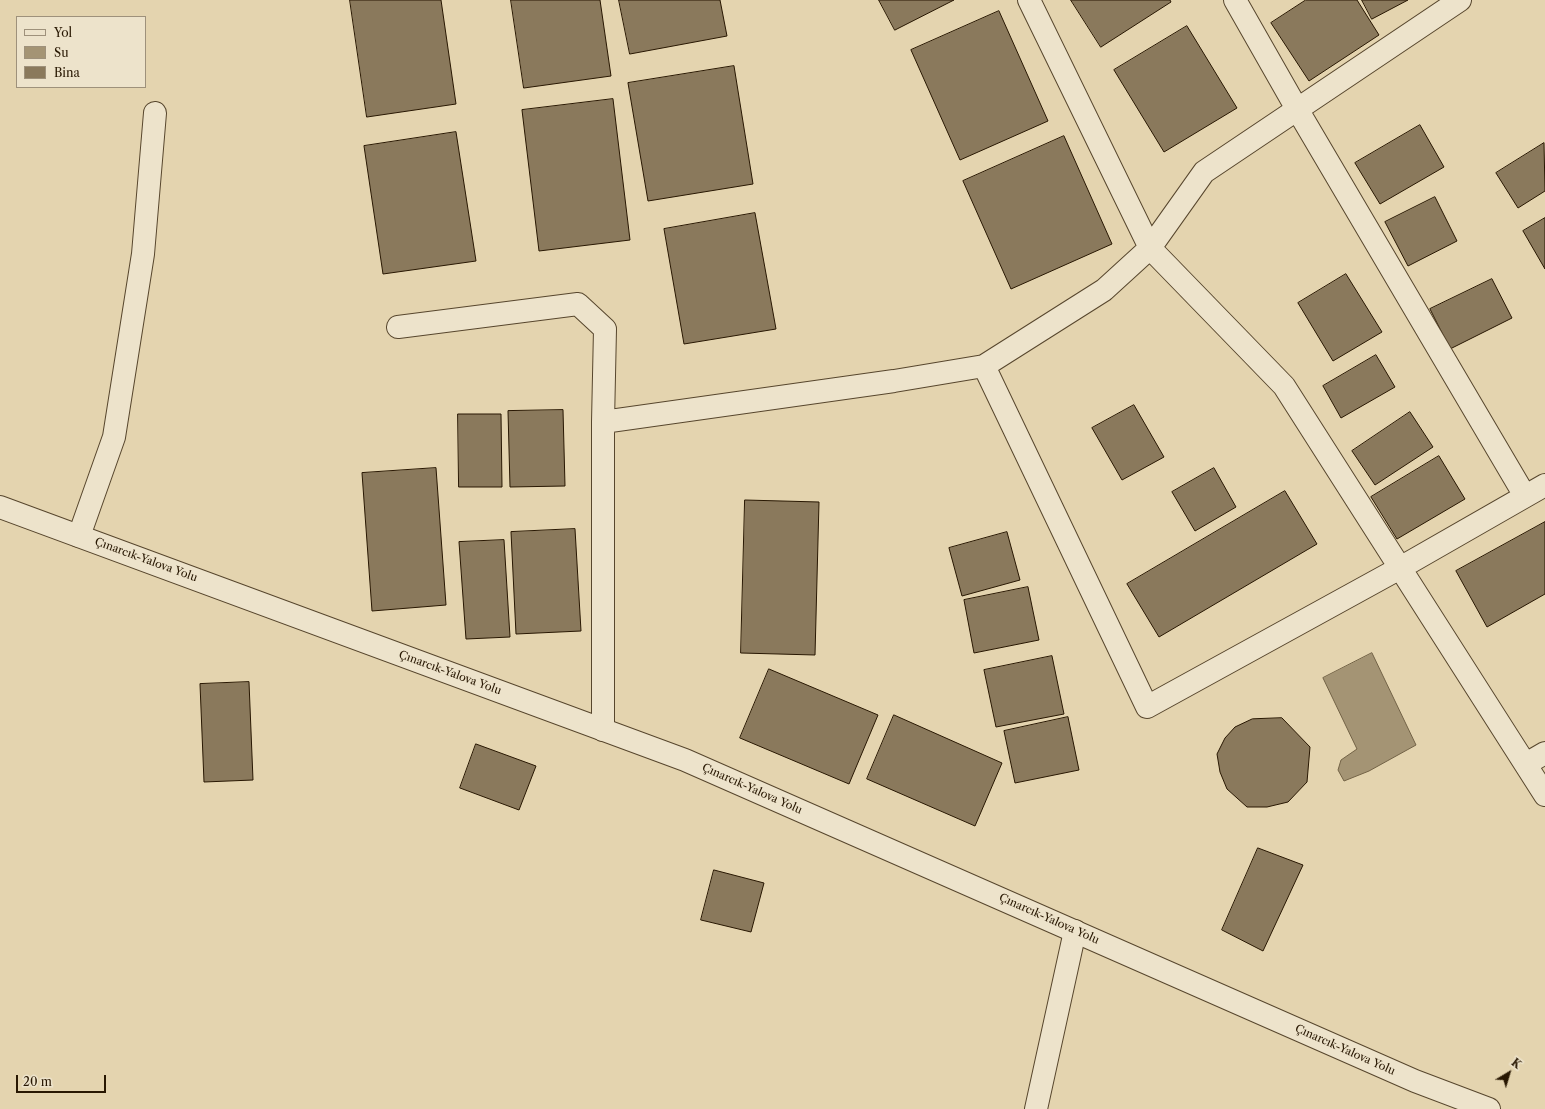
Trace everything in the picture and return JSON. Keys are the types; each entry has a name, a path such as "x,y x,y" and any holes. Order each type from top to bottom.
{"street":[{"path":"1029,0 1150,248 1284,386 1545,795"},
{"path":"1235,0 1296,109 1525,496"},
{"path":"603,422 886,382 984,366 1104,290 1150,248 1204,172 1460,0"},
{"path":"79,536 114,437 143,254 155,113"},
{"path":"398,326 578,304 605,329 603,422 603,730"},
{"path":"984,366 1147,707 1400,568 1545,485"},
{"name":"Çınarcık-Yalova Yolu","path":"0,507 686,760 1415,1080 1489,1109"},
{"path":"1526,764 1545,752"},
{"path":"1036,1109 1075,931"}],"water":[{"path":"1372,653 1416,745 1369,771 1344,781 1338,770 1341,760 1357,749 1323,678"}],"building":[{"path":"350,0 441,0 456,104 367,117"},
{"path":"511,0 600,0 611,76 524,88"},
{"path":"619,0 720,0 727,36 630,54"},
{"path":"879,0 954,0 895,30"},
{"path":"1071,0 1170,0 1171,2 1101,47"},
{"path":"1306,0 1357,0 1379,35 1309,81 1271,23"},
{"path":"1362,0 1408,0 1372,19"},
{"path":"999,11 1048,121 960,160 911,50"},
{"path":"1187,26 1237,108 1164,152 1114,70"},
{"path":"734,66 753,184 648,201 628,83"},
{"path":"613,99 630,240 539,251 522,110"},
{"path":"1420,125 1444,167 1380,204 1355,163"},
{"path":"456,132 476,261 383,274 364,146"},
{"path":"1064,136 1112,244 1011,289 963,181"},
{"path":"1544,143 1545,191 1518,208 1496,173"},
{"path":"1435,197 1457,241 1408,266 1385,222"},
{"path":"755,213 776,329 684,344 664,229"},
{"path":"1545,218 1545,269 1523,231"},
{"path":"1346,274 1382,332 1333,361 1298,303"},
{"path":"1492,279 1512,318 1450,349 1430,309"},
{"path":"1376,355 1395,387 1341,418 1323,386"},
{"path":"1134,405 1164,457 1122,480 1092,428"},
{"path":"563,410 565,486 510,487 508,411"},
{"path":"1410,412 1433,447 1375,485 1352,451"},
{"path":"458,414 501,414 502,487 459,487"},
{"path":"1439,456 1465,499 1397,539 1371,497"},
{"path":"436,468 446,605 372,611 362,473"},
{"path":"1214,468 1236,507 1195,531 1172,492"},
{"path":"1285,491 1317,544 1159,637 1127,584"},
{"path":"745,500 819,502 815,655 741,653"},
{"path":"1545,522 1545,594 1487,627 1456,571"},
{"path":"575,529 581,631 516,634 511,532"},
{"path":"1007,532 1020,580 962,596 949,548"},
{"path":"504,540 510,637 466,639 459,542"},
{"path":"1028,587 1039,640 974,653 964,600"},
{"path":"1052,656 1064,714 996,727 984,670"},
{"path":"769,669 878,715 849,784 740,738"},
{"path":"249,682 253,780 204,782 200,684"},
{"path":"894,715 1002,763 975,826 867,779"},
{"path":"1068,717 1079,770 1015,783 1004,731"},
{"path":"1282,718 1310,747 1307,782 1288,802 1267,807 1247,807 1227,789 1220,772 1217,754 1225,738 1235,727 1252,719"},
{"path":"476,744 536,766 519,810 460,788"},
{"path":"1258,848 1303,865 1263,951 1222,930"},
{"path":"714,870 764,883 751,932 701,920"}]}
